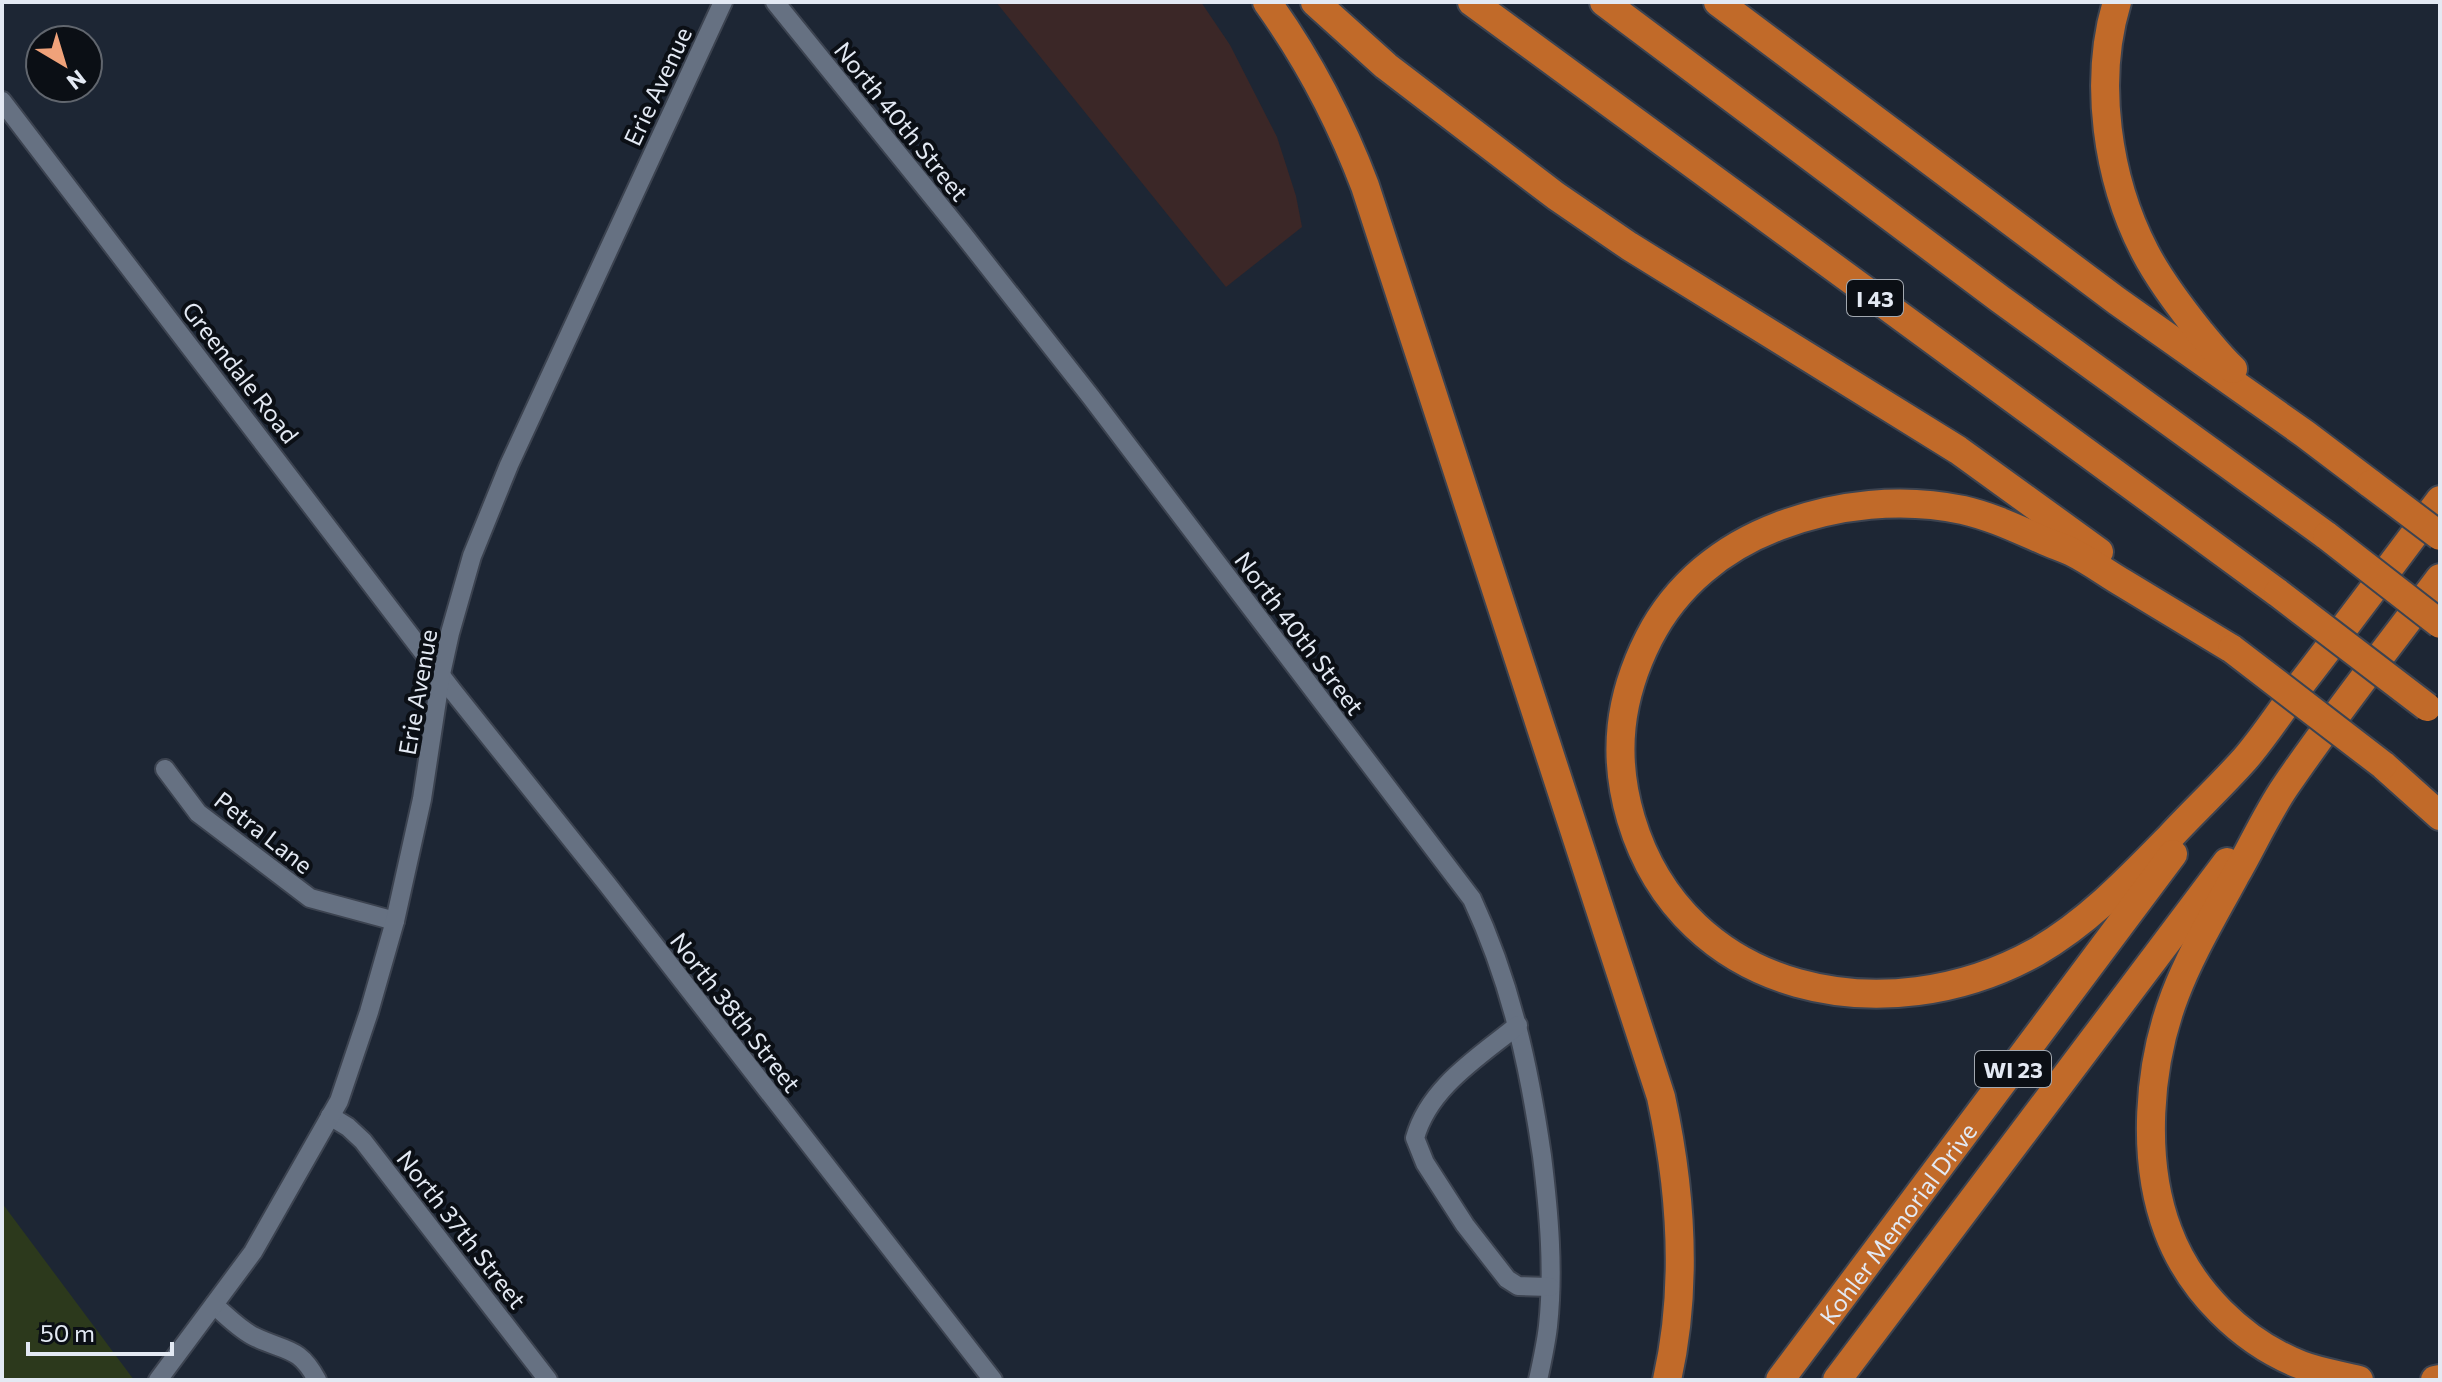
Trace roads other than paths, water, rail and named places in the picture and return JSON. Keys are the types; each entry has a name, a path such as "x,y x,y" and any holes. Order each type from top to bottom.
{"highway":[{"path":"1267,2 1305,58 1345,134 1365,186 1654,1072 1670,1138 1679,1222 1677,1321 1667,1380"},
{"path":"1315,2 1386,66 1556,196 1629,246 1958,450 2232,649 2440,809"},
{"name":"I 43","path":"1472,2 2278,593 2434,713"},
{"path":"1604,2 2000,299 2327,536 2440,624"},
{"path":"1718,2 2117,301 2305,434 2440,536"},
{"path":"2117,2 2108,44 2106,94 2111,149 2124,200 2145,251 2177,304 2225,361 2305,434"},
{"name":"WI 23","path":"2246,758 2440,500"},
{"path":"2232,649 2072,552 2016,526 1941,506 1889,504 1846,507 1752,536 1708,564 1675,598 1655,626 1635,665 1622,714 1619,756 1627,804 1643,853 1665,891 1697,928 1736,958 1781,979 1827,991 1873,995 1924,992 1960,984 2038,951 2081,921 2117,890 2246,758"},
{"name":"WI 23","path":"2284,789 2440,578"},
{"name":"Kohler Memorial Drive","path":"1780,1380 2246,758"},
{"path":"2383,765 2440,816"},
{"path":"2284,789 2193,954 2164,1026 2152,1118 2153,1170 2156,1192 2171,1240 2203,1292 2234,1323 2278,1354 2301,1365 2359,1380"},
{"name":"Kohler Memorial Drive","path":"1837,1380 2284,789"}],"street":[{"name":"Erie Avenue","path":"158,1380 253,1252 339,1101 395,921 422,799 441,674 461,593 484,521 723,2"},
{"name":"North 40th Street","path":"775,2 1091,397 1472,899 1503,975 1518,1025 1532,1087 1546,1188 1550,1287 1548,1327 1538,1380"},
{"name":"Greendale Road","path":"2,101 441,674"},
{"name":"North 38th Street","path":"441,674 993,1380"},
{"name":"Petra Lane","path":"165,769 198,813 310,898 395,921"},
{"path":"1518,1025 1454,1077 1427,1106 1415,1138 1425,1163 1465,1225 1507,1279 1518,1286 1550,1287"},
{"name":"North 37th Street","path":"330,1116 363,1141 548,1380"},
{"path":"214,1305 253,1336 290,1348 309,1365 317,1380"}]}
